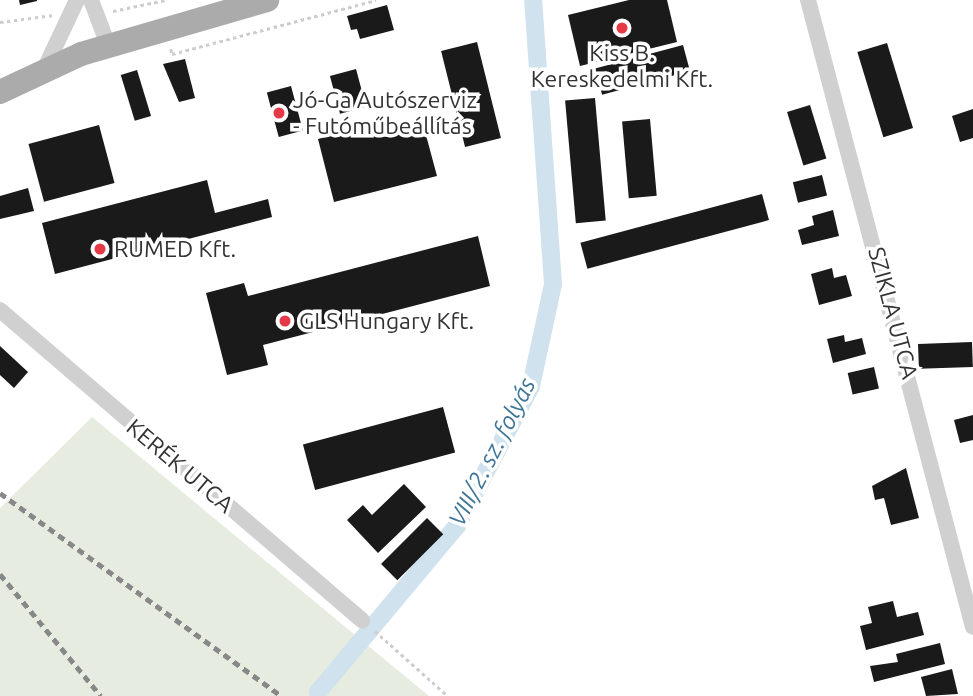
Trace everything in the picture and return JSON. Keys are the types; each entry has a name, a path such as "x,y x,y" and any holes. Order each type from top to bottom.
{"main road":[{"path":"0,92 44,70 108,45 267,0"}],"street":[{"path":"44,70 77,0"},
{"path":"91,0 108,45"},
{"name":"SZIKLA UTCA","path":"808,0 973,627"},
{"name":"KERÉK UTCA","path":"0,310 362,620"}],"path":[{"path":"172,54 376,0"},
{"path":"378,634 448,696"}],"shaded area":[{"path":"92,417 429,696 0,696 0,508"}],"building":[{"path":"19,0 37,0 37,1 20,5"},
{"name":"Kiss B. Kereskedelmi Kft.","path":"629,0 667,0 677,42 580,66 568,15"},
{"path":"387,5 394,30 360,39 357,29 351,30 347,16"},
{"path":"477,42 501,138 465,147 441,51"},
{"path":"887,43 913,128 883,137 857,52"},
{"path":"683,45 690,71 602,95 595,69"},
{"path":"185,59 195,98 179,102 163,64"},
{"path":"356,69 366,107 340,114 330,76"},
{"path":"137,70 151,116 135,121 121,75"},
{"path":"291,86 303,130 279,137 267,92"},
{"path":"595,98 606,221 576,223 565,101"},
{"path":"810,105 826,159 803,166 787,112"},
{"path":"973,109 973,138 960,142 952,116"},
{"path":"650,119 657,196 629,198 622,121"},
{"path":"381,122 384,133 423,124 437,176 334,202 318,139"},
{"path":"99,125 115,183 44,202 28,144"},
{"path":"822,175 827,195 798,203 793,182"},
{"name":"RUMED Kft.","path":"207,180 215,213 268,199 272,217 55,274 42,223"},
{"path":"28,188 34,211 0,219 0,196"},
{"path":"762,194 769,220 587,269 580,243"},
{"path":"833,210 839,236 802,245 798,230 814,225 812,216"},
{"name":"GLS Hungary Kft.","path":"478,236 490,286 263,345 268,365 227,375 206,293 244,283 248,296"},
{"path":"832,268 834,278 846,275 852,296 819,305 811,274"},
{"path":"844,335 845,342 862,338 866,354 833,363 827,339"},
{"path":"972,342 973,367 919,369 918,344"},
{"path":"0,346 28,372 14,388 0,375"},
{"path":"874,367 879,388 853,395 848,373"},
{"path":"443,407 455,452 315,490 303,445"},
{"path":"973,415 973,440 960,443 954,420"},
{"path":"906,468 919,518 891,525 884,498 875,500 872,486"},
{"path":"404,484 426,507 378,553 347,520 363,505 372,515"},
{"path":"427,518 443,534 397,580 381,564"},
{"path":"893,601 897,617 918,612 924,635 866,650 860,626 872,623 868,607"},
{"path":"940,643 945,664 874,682 870,666 898,662 896,654"},
{"path":"952,669 958,694 926,696 921,677"}],"waterway":[{"name":"VIII/2. sz. folyás","path":"318,692 457,526 531,386 553,284 533,0"}],"railway":[{"path":"0,493 281,696"},
{"path":"0,574 101,696"}],"place":[{"name":"Kiss B. Kereskedelmi Kft.","path":"622,28"},
{"name":"Jó-Ga Autószerviz - Futóműbeállítás","path":"279,113"},
{"name":"RUMED Kft.","path":"100,249"},
{"name":"GLS Hungary Kft.","path":"285,321"}]}
